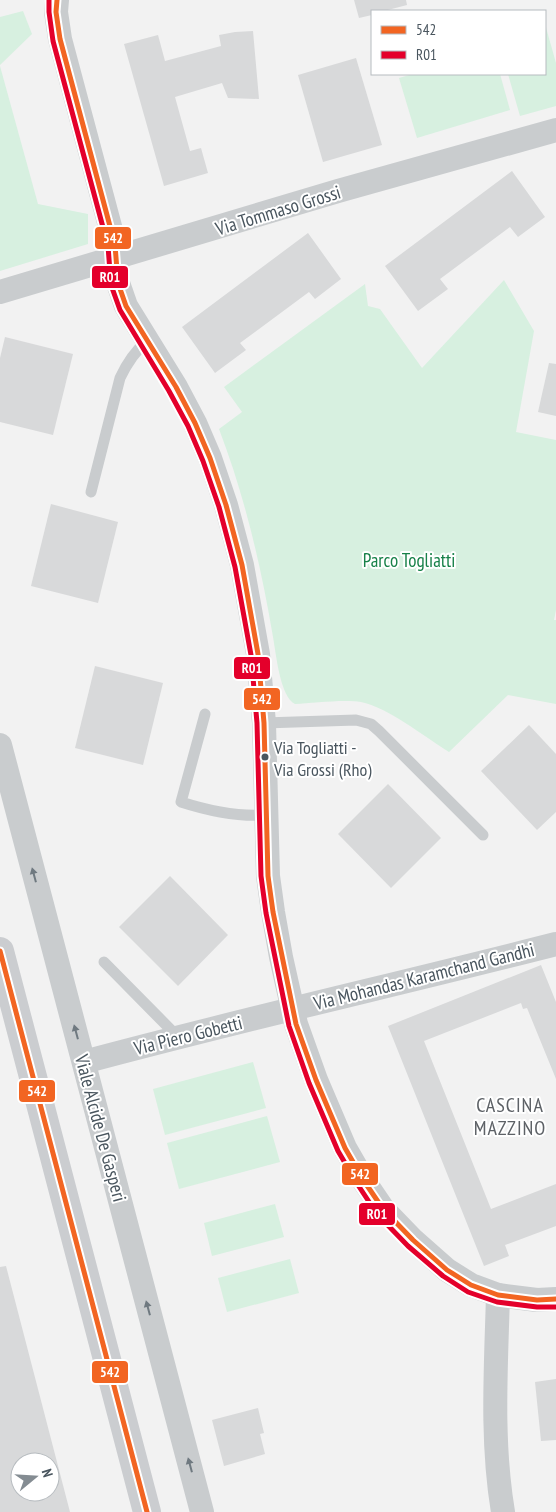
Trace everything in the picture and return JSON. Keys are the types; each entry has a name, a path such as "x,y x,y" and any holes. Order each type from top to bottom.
{"street":[{"path":"57,0 56,12 60,39 115,245 118,283 126,306 176,387 195,423 210,458 226,505 242,565 258,654 264,723 268,876 281,957 302,1043 336,1129 356,1167 383,1209 413,1240 447,1270 471,1285 498,1295 537,1300 556,1299"},
{"name":"Via Tommaso Grossi","path":"0,292 338,191 556,130"},
{"name":"Viale Alcide De Gasperi","path":"0,745 202,1512"},
{"name":"Via Mohandas Karamchand Gandhi","path":"293,1008 556,944"},
{"path":"0,951 147,1512"},
{"name":"Via Piero Gobetti","path":"84,1062 293,1008"},
{"path":"498,1295 494,1404 496,1453 503,1512"}],"lane":[{"path":"91,492 120,378 136,350 147,341"},
{"path":"205,714 180,802 208,810 237,815 265,815"},
{"path":"264,723 356,720 370,724 483,835"},
{"path":"104,962 178,1037"}],"green space":[{"path":"23,11 32,34 0,65 0,17"},
{"path":"546,28 556,63 556,106 520,116 508,75 546,75"},
{"path":"0,66 38,204 88,214 88,244 0,271"},
{"path":"410,75 500,75 510,110 417,138 399,78"},
{"name":"Parco Togliatti","path":"504,280 534,331 516,432 556,440 556,610 554,620 556,620 556,704 508,695 449,752 406,723 371,705 346,701 295,704 290,700 282,684 251,532 237,480 219,429 242,412 224,387 365,284 368,306 380,309 422,368"},
{"path":"253,1062 266,1108 165,1135 153,1089"},
{"path":"267,1116 280,1162 179,1189 167,1143"},
{"path":"275,1204 284,1237 212,1256 204,1223"},
{"path":"290,1259 299,1293 227,1312 218,1278"}],"building":[{"path":"354,0 406,0 407,5 388,10 371,10 371,15 359,18"},
{"path":"253,31 259,99 228,98 222,83 175,97 190,151 201,148 208,173 164,186 124,44 158,35 165,61 221,46 219,35"},
{"path":"356,58 382,145 323,162 298,75"},
{"path":"512,171 545,217 518,237 510,227 440,279 448,289 418,311 385,266"},
{"path":"308,233 341,279 315,299 309,292 240,343 246,350 215,373 182,327"},
{"path":"5,337 73,354 53,435 0,422 0,358"},
{"path":"549,363 556,364 556,416 538,412"},
{"path":"51,504 118,522 98,603 31,586"},
{"path":"95,666 163,683 143,765 75,748"},
{"path":"529,725 556,754 556,812 537,830 481,771"},
{"path":"388,784 441,838 391,888 338,834"},
{"path":"170,876 228,935 178,986 119,927"},
{"path":"541,965 556,1002 556,1079 527,1008 523,1009 521,1003 424,1041 491,1209 556,1184 556,1226 505,1245 509,1256 484,1266 388,1026"},
{"path":"6,1266 54,1452 10,1452 10,1502 60,1502 60,1474 70,1512 0,1512 0,1267"},
{"path":"556,1379 556,1440 541,1441 535,1382"},
{"path":"258,1408 264,1433 260,1434 265,1454 224,1466 212,1420"}],"transit line":[{"name":"R01","path":"49,0 53,41 108,246 111,285 120,310 188,426 219,507 235,567 251,655 257,723 261,876 266,913 289,1026 309,1083 338,1151 358,1185 377,1214 408,1246 443,1276 468,1292 497,1302 537,1307 556,1307"},
{"name":"542","path":"57,0 56,12 60,39 115,245 118,283 126,306 176,387 195,423 210,458 226,505 242,565 258,654 264,723 268,876 273,912 296,1024 316,1080 345,1148 364,1181 383,1209 413,1240 447,1270 471,1285 498,1295 537,1300 556,1299"},
{"name":"542","path":"0,951 147,1512"}],"place":[{"name":"Via Togliatti - Via Grossi (Rho)","path":"265,757"}],"district":[{"name":"CASCINA MAZZINO","path":"510,1116"}]}
